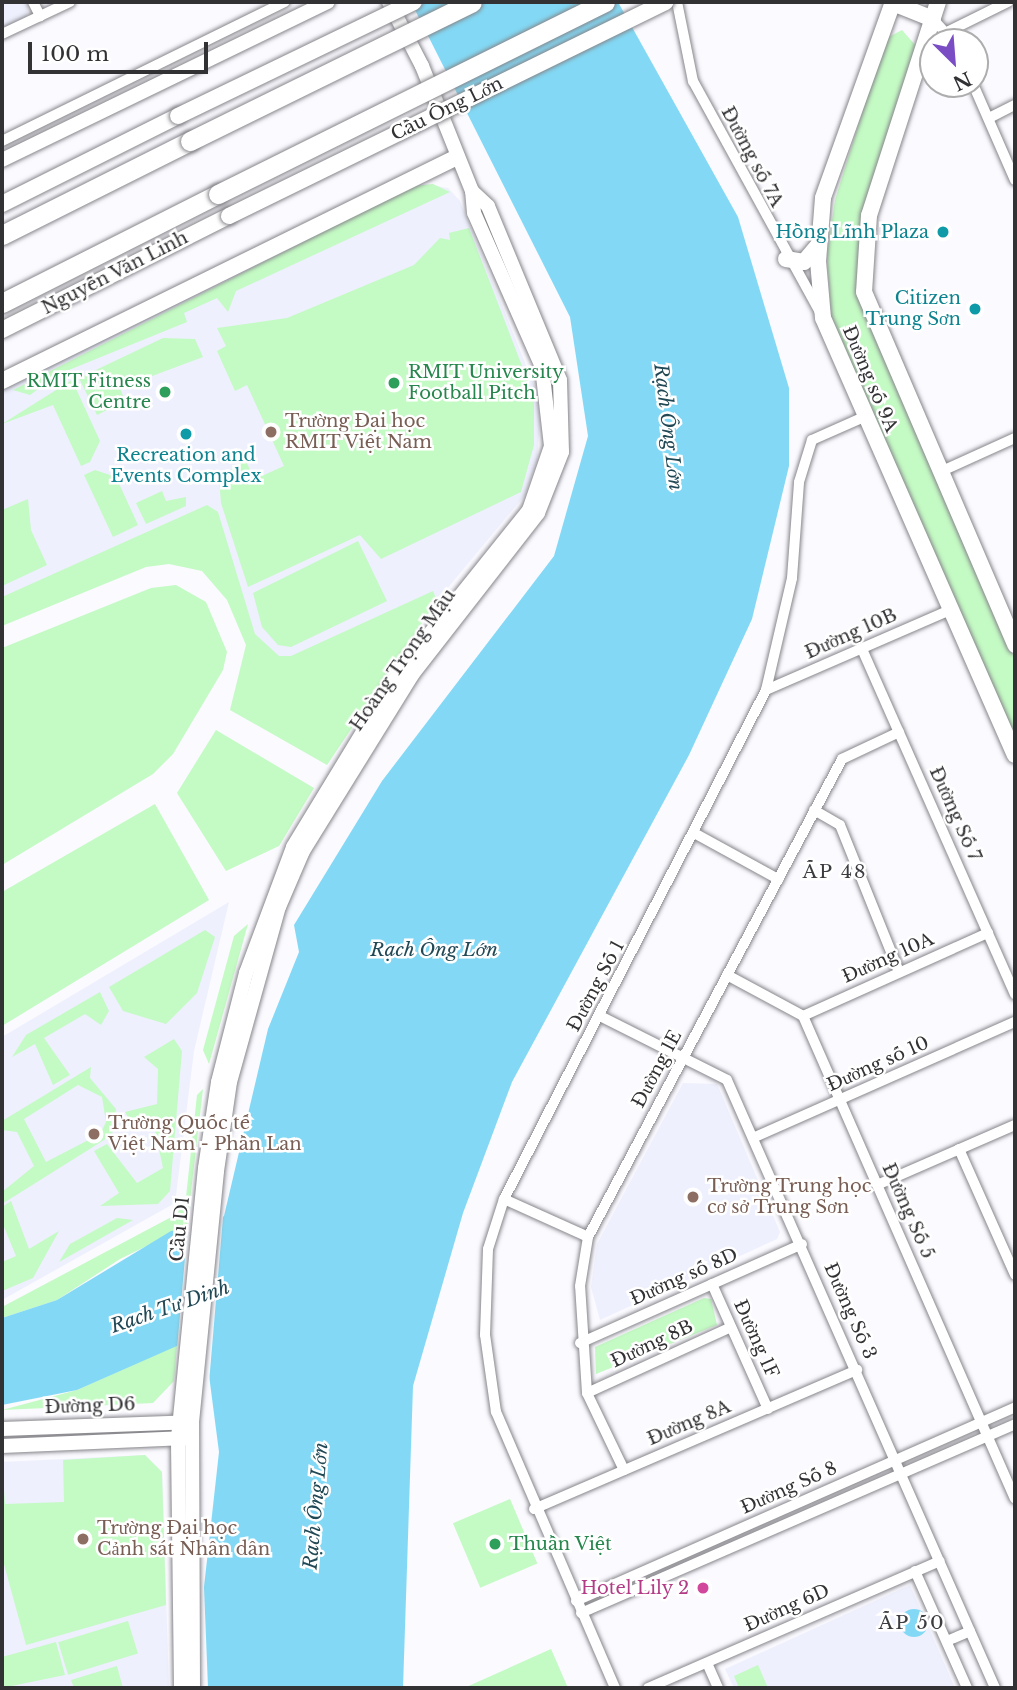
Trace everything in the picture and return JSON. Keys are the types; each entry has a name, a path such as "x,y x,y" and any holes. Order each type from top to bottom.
{"highway":[{"path":"2,235 472,2"},
{"name":"Cầu Ông Lớn","path":"218,194 605,2"},
{"name":"Nguyễn Văn Linh","path":"2,303 218,194"}],"main road":[{"path":"2,160 328,2"},
{"name":"Hoàng Trọng Mậu","path":"211,1170 224,1081 273,906 293,847 400,671 529,510 551,446 548,387 474,213 472,191 389,2"},
{"path":"2,204 414,2"},
{"name":"Cầu Ông Lớn","path":"229,216 665,2"},
{"path":"893,2 933,19"},
{"name":"Đường số 9A","path":"893,2 823,198 819,244 823,318 864,417 1015,755"},
{"name":"Đường số 9A","path":"938,2 869,215 862,260 865,301 1015,645"},
{"path":"2,381 457,157"},
{"name":"Nguyễn Văn Linh","path":"2,330 229,216"},
{"path":"786,259 804,262 819,244"},
{"name":"Cầu D1","path":"186,1422 211,1170"},
{"path":"181,1688 186,1422"},
{"name":"Đường D6","path":"2,1429 186,1422"},
{"path":"185,1438 193,1688"},
{"name":"Đường D6","path":"2,1447 185,1438"}],"street":[{"path":"33,2 40,16"},
{"path":"2,34 70,2"},
{"path":"2,141 269,6 285,2"},
{"name":"Đường số 7A","path":"677,2 685,62 786,259 823,318"},
{"path":"955,28 1008,2"},
{"path":"933,19 945,28"},
{"path":"980,98 1015,180"},
{"path":"989,118 1015,105"},
{"name":"Đường Số 1","path":"582,1613 534,1508 496,1412 488,1370 485,1286 504,1199 696,834 765,690 792,578 800,482 812,440 864,417"},
{"path":"940,472 1015,438"},
{"name":"Đường 10B","path":"765,690 950,610"},
{"name":"Đường Số 7","path":"862,649 1015,995"},
{"name":"Đường 1E","path":"624,1470 587,1393 580,1343 588,1237 842,759 899,732"},
{"path":"814,810 840,825 899,972"},
{"path":"696,834 778,879"},
{"name":"Đường 10A","path":"803,1016 988,933"},
{"path":"727,975 803,1016"},
{"name":"Đường Số 3","path":"600,1016 727,1080 755,1137 995,1688"},
{"name":"Đường Số 5","path":"803,1016 1015,1499"},
{"name":"Đường số 10","path":"755,1137 1015,1022"},
{"path":"877,1185 1015,1125"},
{"path":"959,1149 1015,1275"},
{"path":"504,1199 588,1237"},
{"name":"Đường số 8D","path":"580,1343 802,1244"},
{"name":"Đường 1F","path":"712,1284 768,1409"},
{"name":"Đường 8B","path":"587,1393 731,1327"},
{"name":"Đường 8A","path":"534,1508 857,1370"},
{"name":"Đường Số 8","path":"576,1601 1015,1407"},
{"name":"Đường Số 8","path":"582,1613 1015,1424"},
{"name":"Đường 6D","path":"648,1688 940,1560"},
{"path":"915,1571 967,1688"},
{"path":"582,1613 615,1688"},
{"path":"947,1642 970,1631"},
{"path":"707,1662 718,1688"}],"shaded area":[{"path":"2,2 28,2 27,19 2,31"},
{"name":"Trường Đại học RMIT Việt Nam","path":"418,183 448,188 460,201 538,395 540,420 537,460 525,495 437,601 297,667 255,643 214,520 2,606 2,390"},
{"name":"Trường Quốc tế Việt Nam - Phần Lan","path":"229,902 194,1051 175,1203 2,1300 2,1037"},
{"name":"Trường Trung học cơ sở Trung Sơn","path":"683,1083 717,1084 780,1232 777,1239 600,1320 591,1287 597,1244"},
{"name":"Trường Đại học Cảnh sát Nhân dân","path":"145,1455 162,1472 169,1688 2,1688 2,1462"},
{"path":"910,1585 955,1688 734,1688 725,1669"}],"green space":[{"path":"902,30 917,47 864,215 858,292 1015,660 1015,746 831,316 827,255 835,200 885,39"},
{"path":"433,184 450,192 236,291 228,312 217,298 184,313 187,322 59,374 30,395 13,390 413,186"},
{"path":"469,228 534,397 534,445 521,492 381,559 360,535 248,587 221,503 219,478 245,460 255,479 284,466 247,385 235,391 217,351 226,346 217,328 287,318 414,265 440,238 450,240 449,233"},
{"path":"163,338 195,339 203,357 120,388 125,401 97,415 79,378"},
{"path":"72,380 100,441 90,462 81,466 53,405 2,424"},
{"path":"95,470 116,477 138,525 113,537 84,475"},
{"path":"162,491 166,501 186,497 186,506 146,524 136,503"},
{"path":"28,499 31,530 47,565 2,586 2,510"},
{"path":"207,505 218,512 255,634 279,656 291,656 433,591 437,601 327,765 230,710 246,645 227,600 202,571 169,564 146,567 2,626 2,597"},
{"path":"358,541 387,601 291,647 278,645 262,627 253,593"},
{"path":"176,585 206,602 227,652 223,670 173,754 153,774 2,865 2,648 151,588"},
{"path":"216,730 314,788 279,846 226,871 177,793"},
{"path":"155,804 209,900 2,1026 2,892"},
{"path":"248,924 209,1064 203,1050 234,936"},
{"path":"205,930 215,937 197,993 166,1024 123,1011 109,987"},
{"path":"100,992 109,1011 101,1025 85,1014 44,1038 70,1075 53,1085 35,1044 12,1057 26,1035"},
{"path":"174,1039 182,1051 170,1191 158,1204 100,1206 119,1193 94,1151 107,1144 137,1183 163,1168 154,1126 132,1124 125,1112 157,1104 158,1069 144,1057"},
{"path":"91,1067 90,1078 116,1109 112,1135 2,1204 2,1192 34,1166 17,1132 2,1130 2,1121","holes":["78,1085 102,1097 106,1122 100,1134 46,1162 24,1119"]},
{"path":"203,1089 187,1226 120,1259 57,1300 2,1318 2,1307 177,1214 186,1197 197,1095"},
{"path":"11,1201 29,1249 59,1231 33,1278 2,1291 2,1262 16,1256 2,1222 2,1207"},
{"path":"117,1218 133,1220 59,1262 70,1244"},
{"path":"704,1298 711,1299 717,1325 596,1374 595,1347"},
{"path":"177,1345 174,1381 153,1403 2,1410 77,1390"},
{"name":"Trường Đại học Cảnh sát Nhân dân","path":"145,1455 162,1472 166,1605 26,1645 2,1557 2,1462 5,1504 64,1502 63,1460"},
{"name":"Thuần Việt","path":"510,1499 537,1563 480,1588 453,1523"},
{"path":"128,1621 138,1654 68,1675 58,1642"},
{"path":"56,1642 65,1675 2,1688 2,1657"},
{"path":"551,1649 568,1688 464,1688"},
{"path":"758,1665 768,1688 739,1688 734,1676"},
{"path":"117,1666 123,1688 74,1688 71,1680"}],"water":[{"name":"Rạch Ông Lớn","path":"411,2 618,2 738,217 789,388 789,466 752,619 689,755 512,1082 463,1213 413,1386 403,1688 208,1688 204,1587 219,1452 207,1360 195,1338 77,1390 2,1405 2,1318 57,1300 171,1231 213,1225 224,1216 268,1029 299,952 294,925 382,781 554,556 588,436 570,317"},
{"path":"914,1609 924,1613 928,1623 924,1633 914,1637 904,1633 900,1623 904,1613"}],"pier":[{"path":"225,1194 207,1383 194,1342 177,1349 188,1223 212,1222"}],"place":[{"name":"Hồng Lĩnh Plaza","path":"943,232"},
{"name":"Citizen Trung Sơn","path":"975,309"},
{"name":"RMIT University Football Pitch","path":"394,383"},
{"name":"RMIT Fitness Centre","path":"165,392"},
{"name":"Trường Đại học RMIT Việt Nam","path":"271,432"},
{"name":"Recreation and Events Complex","path":"186,434"},
{"name":"Trường Quốc tế Việt Nam - Phần Lan","path":"94,1134"},
{"name":"Trường Trung học cơ sở Trung Sơn","path":"693,1197"},
{"name":"Trường Đại học Cảnh sát Nhân dân","path":"83,1539"},
{"name":"Thuần Việt","path":"495,1544"},
{"name":"Hotel Lily 2","path":"703,1588"}],"district":[{"name":"ẤP 48","path":"835,872"},
{"name":"ẤP 50","path":"912,1623"}],"water label":[{"name":"Rạch Tư Dinh","path":"170,1307"}]}
